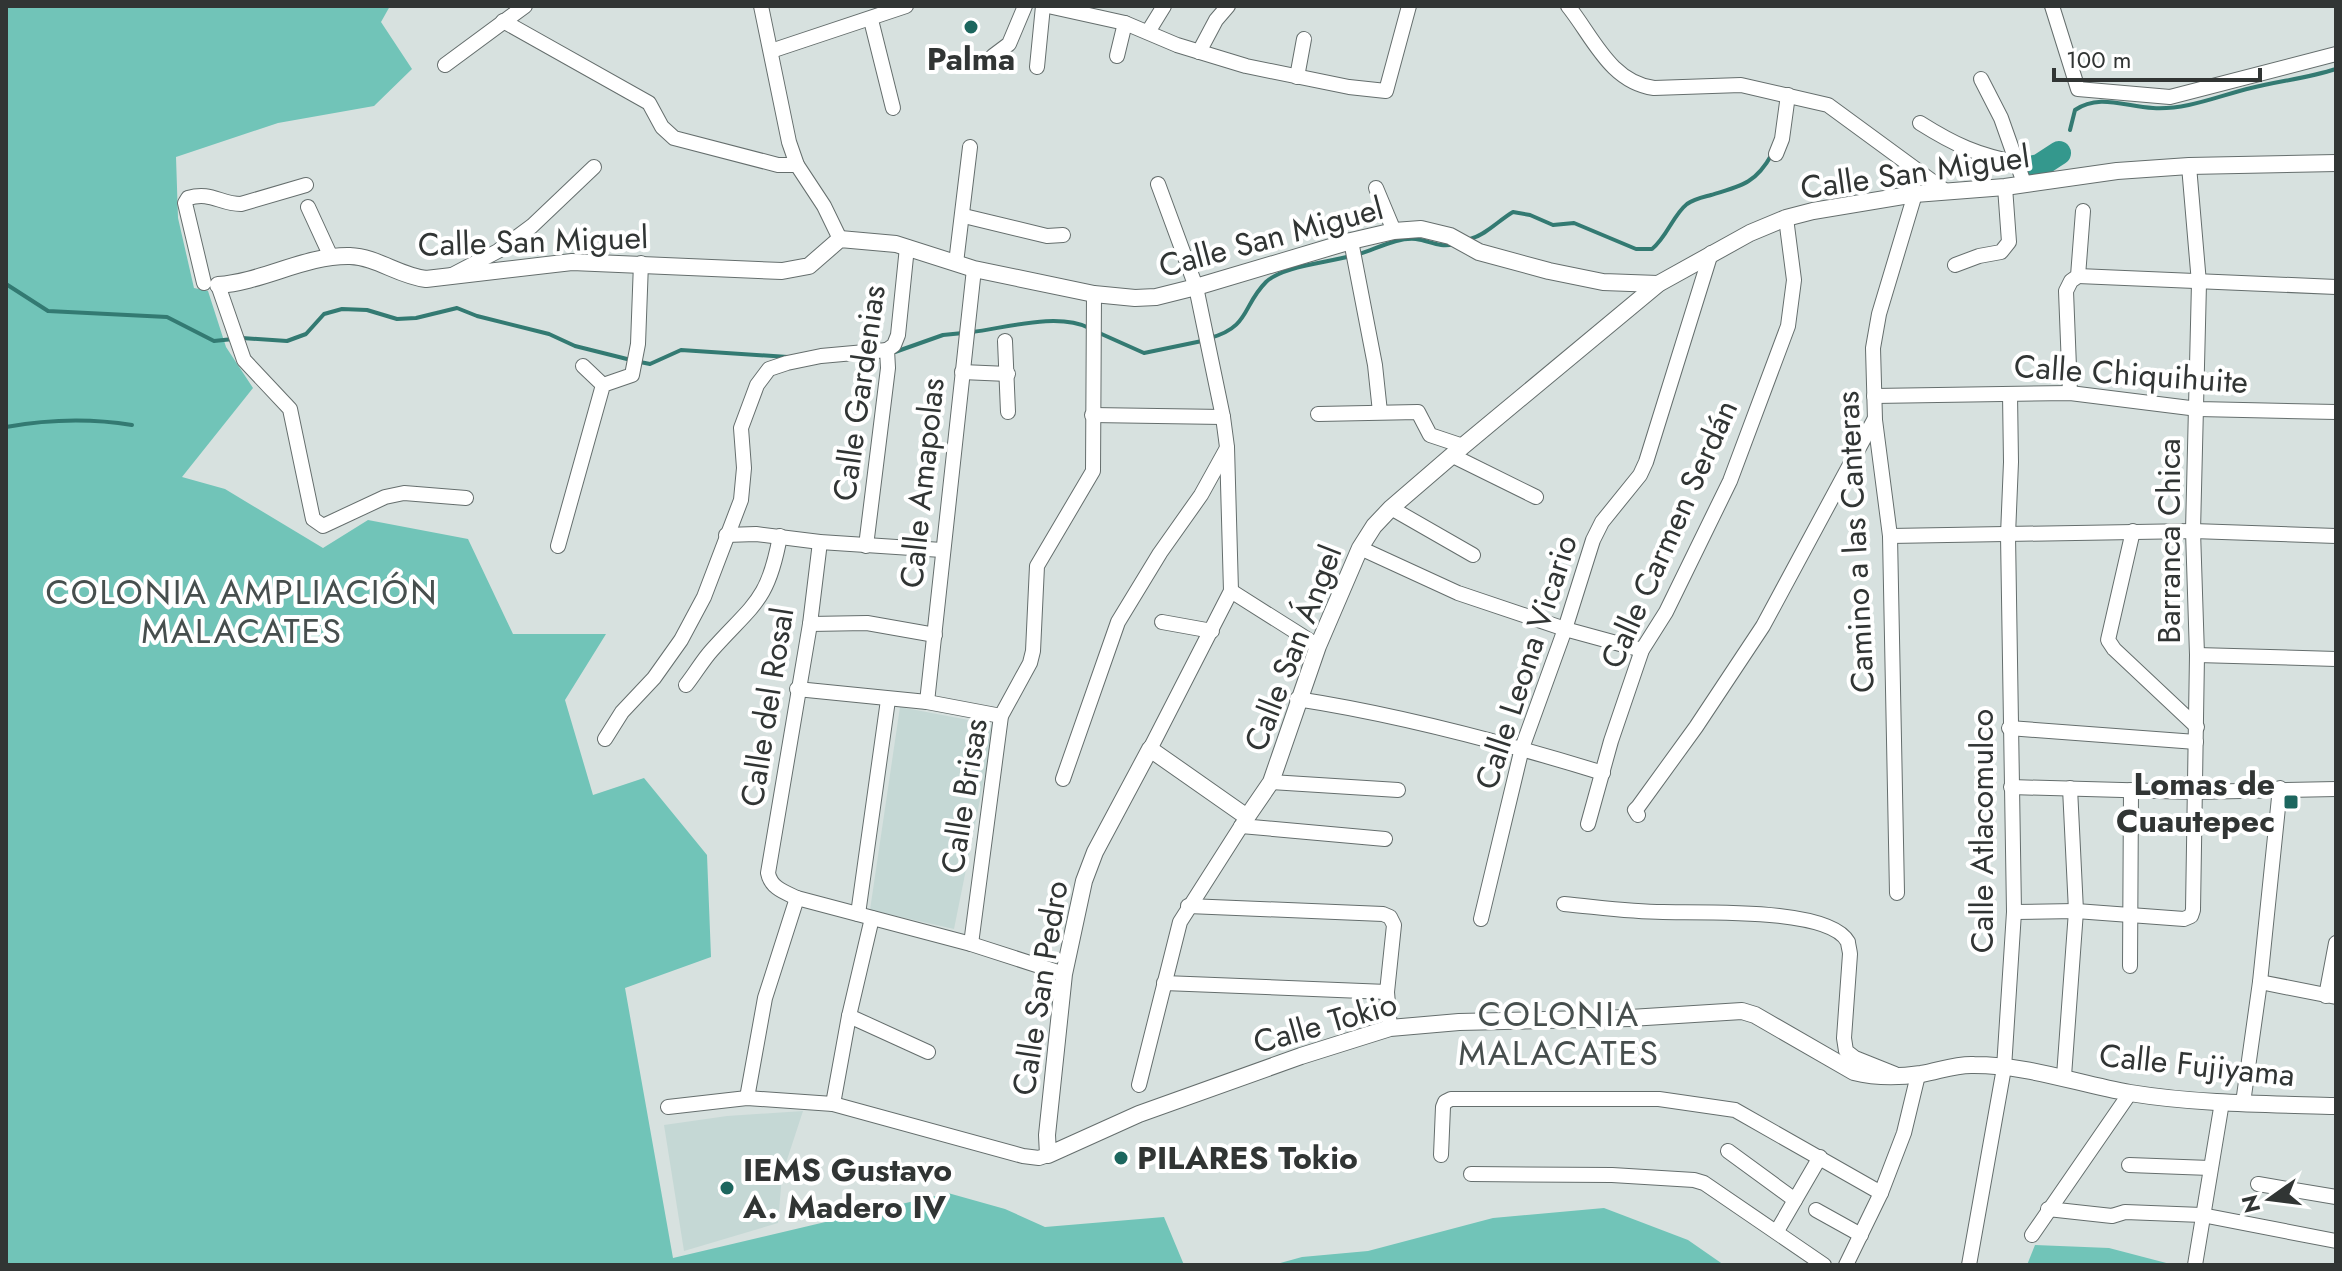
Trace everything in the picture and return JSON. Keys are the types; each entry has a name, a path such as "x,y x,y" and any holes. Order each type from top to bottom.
{"street":[{"path":"445,65 525,6"},
{"path":"761,6 789,142 797,165 818,195 840,239"},
{"path":"771,51 906,6"},
{"path":"993,56 1009,44 1025,6"},
{"path":"1037,67 1046,6 1125,23 1199,52 1297,77 1386,91 1409,6"},
{"path":"1148,32 1164,6"},
{"path":"1199,52 1216,20 1228,6"},
{"path":"1568,6 1597,50 1628,81 1654,88 1741,85 1818,102 1838,110 1944,190"},
{"path":"2052,6 2078,89 2170,97 2330,56"},
{"path":"871,20 893,108"},
{"path":"503,21 649,103 662,127 674,138 778,165 797,165"},
{"path":"1117,56 1125,23"},
{"path":"1297,77 1304,39"},
{"path":"1981,79 2001,118 2024,183"},
{"path":"1776,154 1788,96"},
{"path":"1920,123 1958,147 2018,163"},
{"path":"956,263 970,147"},
{"name":"Calle San Miguel","path":"211,284 236,284 331,257 353,256 374,260 411,278 447,277 572,262 782,271 809,266 840,239 880,241 974,269 1094,294 1135,298 1156,297 1196,287 1394,231 1421,229 1443,233 1466,244 1549,271 1603,282 1658,284 1711,253 1786,218 1813,211 1944,190 2005,187 2117,171 2336,163"},
{"name":"Barranca Chica","path":"2132,914 2184,919 2191,916 2193,910 2197,655 2193,531 2199,283 2189,166"},
{"path":"447,277 498,251 532,226 594,167"},
{"name":"Calle San Pedro","path":"1048,1155 1047,1116 1064,974 1084,881 1095,852 1231,591 1227,447 1223,417 1196,287 1158,184"},
{"path":"306,185 241,204 203,194 186,199 211,284 244,360 290,409 313,519 323,526 385,497 404,493 466,498"},
{"path":"1955,265 2001,252 2006,247 2009,242 2005,187"},
{"path":"1376,188 1394,231"},
{"name":"Camino a las Canteras","path":"1897,893 1890,536 1875,420 1873,348 1879,314 1915,194"},
{"path":"308,207 331,257"},
{"path":"2078,276 2083,211"},
{"path":"964,216 1047,236 1063,235"},
{"name":"Calle Carmen Serdán","path":"1588,824 1642,650 1666,612 1730,481 1788,326 1794,280 1786,218"},
{"path":"1352,243 1375,365 1380,412"},
{"name":"Calle Gardenias","path":"866,546 887,355 898,335 907,247"},
{"name":"Calle Leona Vicario","path":"1481,919 1522,748 1593,540 1602,522 1640,475 1646,462 1711,253"},
{"path":"603,385 632,375 637,351 641,263"},
{"name":"Calle Amapolas","path":"927,702 974,269"},
{"path":"2070,393 2066,291 2078,276 2336,287"},
{"name":"Calle San Ángel","path":"1139,1085 1176,933 1188,906 1271,782 1297,699 1318,646 1360,548 1374,526 1391,508 1658,284"},
{"name":"Calle Brisas","path":"971,944 1001,716 1030,663 1033,651 1037,566 1093,471 1094,294"},
{"path":"1005,341 1008,412"},
{"path":"605,739 622,712 654,678 681,640 704,597 741,500 744,484 741,428 750,398 769,369 821,356 887,355"},
{"path":"583,366 603,385"},
{"path":"962,372 1008,374"},
{"path":"558,546 603,385"},
{"name":"Calle Chiquihuite","path":"1874,396 2070,393 2198,409 2336,412"},
{"name":"Calle Atlacomulco","path":"1969,1265 2004,1068 2014,912 2009,728 2010,394"},
{"path":"1318,414 1418,412 1430,435 1536,497"},
{"path":"1092,415 1223,417"},
{"path":"1638,815 1635,810 1696,727 1763,626 1875,420"},
{"path":"1063,779 1118,622 1160,553 1201,495 1227,447"},
{"path":"1391,508 1473,555"},
{"path":"2133,531 2108,640 2196,734"},
{"path":"1890,536 2133,531 2336,536"},
{"path":"726,535 780,536 866,546 942,550"},
{"path":"686,685 710,652 758,603 775,566 780,536"},
{"name":"Calle del Rosal","path":"797,898 775,887 768,873 810,624 820,542"},
{"path":"1360,548 1458,593 1565,629 1642,650"},
{"path":"1231,591 1318,646"},
{"path":"1162,622 1212,631"},
{"path":"810,624 867,623 935,635"},
{"path":"2197,655 2336,659"},
{"path":"797,689 927,702 1001,716"},
{"path":"1297,699 1365,709 1522,748 1603,773"},
{"path":"833,1104 865,916 888,700"},
{"path":"2009,728 2196,734"},
{"path":"1150,749 1244,822 1385,839"},
{"path":"1271,782 1398,790"},
{"path":"2011,787 2194,792 2336,789"},
{"path":"2064,1076 2076,911 2070,788"},
{"path":"2243,1103 2260,982 2280,788"},
{"path":"2130,966 2131,790"},
{"path":"747,1098 765,998 797,898 971,944 1064,974"},
{"path":"1564,904 1661,912 1775,915 1827,926 1843,936 1850,954 1844,1038 1846,1051 1855,1058 1896,1075"},
{"path":"1188,906 1383,914 1390,917 1394,925 1387,992 1390,1028"},
{"path":"2014,912 2132,914"},
{"path":"2260,982 2331,997 2336,943"},
{"path":"1164,983 1387,992"},
{"name":"Calle Tokio","path":"668,1107 747,1098 833,1104 1039,1158 1139,1114 1390,1028 1459,1022 1630,1018 1742,1011 1755,1015 1854,1072 1870,1076 1918,1075 1954,1066 2004,1068"},
{"path":"849,1016 928,1052"},
{"name":"Calle Fujiyama","path":"2004,1068 2064,1076 2130,1093 2222,1102 2336,1106"},
{"path":"1846,1265 1881,1193 1904,1133 1918,1075"},
{"path":"2032,1235 2130,1093"},
{"path":"1441,1155 1445,1102 1451,1099 1659,1099 1735,1110 1881,1193"},
{"path":"2195,1265 2222,1102"},
{"path":"1728,1151 1795,1200"},
{"path":"1777,1231 1820,1157"},
{"path":"2129,1165 2210,1168"},
{"path":"1471,1174 1694,1180 1704,1183 1824,1265"},
{"path":"2258,1184 2336,1197"},
{"path":"2048,1209 2112,1216 2125,1212 2202,1215 2336,1241"},
{"path":"1816,1210 1861,1235"}],"shaded area":[{"path":"900,707 995,725 954,929 870,910"},
{"name":"IEMS Gustavo A. Madero IV","path":"803,1111 782,1175 778,1223 684,1251 664,1125 727,1116"}],"green space":[{"path":"6,6 390,6 381,22 412,69 374,106 278,123 176,157 178,218 194,288 208,291 226,347 253,388 182,477 225,489 323,548 368,520 468,539 513,634 606,634 565,700 593,795 644,778 707,855 711,957 625,988 673,1258 948,1193 1005,1209 1045,1227 1164,1217 1184,1265 6,1265"},
{"path":"1604,1208 1688,1240 1724,1265 1273,1265 1302,1257 1368,1251 1493,1218"},
{"path":"2035,1245 2109,1248 2174,1265 2027,1265"}],"waterway":[{"path":"2070,130 2075,110 2094,102 2153,108 2178,107 2336,69"},
{"path":"2030,168 2059,153"},
{"path":"1470,239 1513,212 1530,215 1553,225 1574,223 1636,249 1652,249 1687,204 1747,182 1772,154"},
{"path":"1359,254 1409,239 1440,245 1454,244"},
{"path":"1210,338 1239,322 1258,291 1274,277 1283,272 1350,256"},
{"path":"6,284 48,311 167,317 214,341 233,339"},
{"path":"242,338 287,341 306,334 324,314 342,309 367,310 397,319 416,318 457,308 549,334 575,346 631,360"},
{"path":"972,332 1047,321 1076,323 1089,328"},
{"path":"1097,332 1144,353 1202,341"},
{"path":"895,352 943,335 963,333"},
{"path":"640,362 650,364 681,350 788,357"},
{"path":"6,427 69,420 132,425"}],"place":[{"name":"Palma","path":"971,27"},
{"name":"Lomas de Cuautepec","path":"2291,802"},
{"name":"PILARES Tokio","path":"1121,1158"},
{"name":"IEMS Gustavo A. Madero IV","path":"727,1188"}],"district":[{"name":"COLONIA AMPLIACIÓN MALACATES","path":"242,612"},
{"name":"COLONIA MALACATES","path":"1559,1034"}]}
